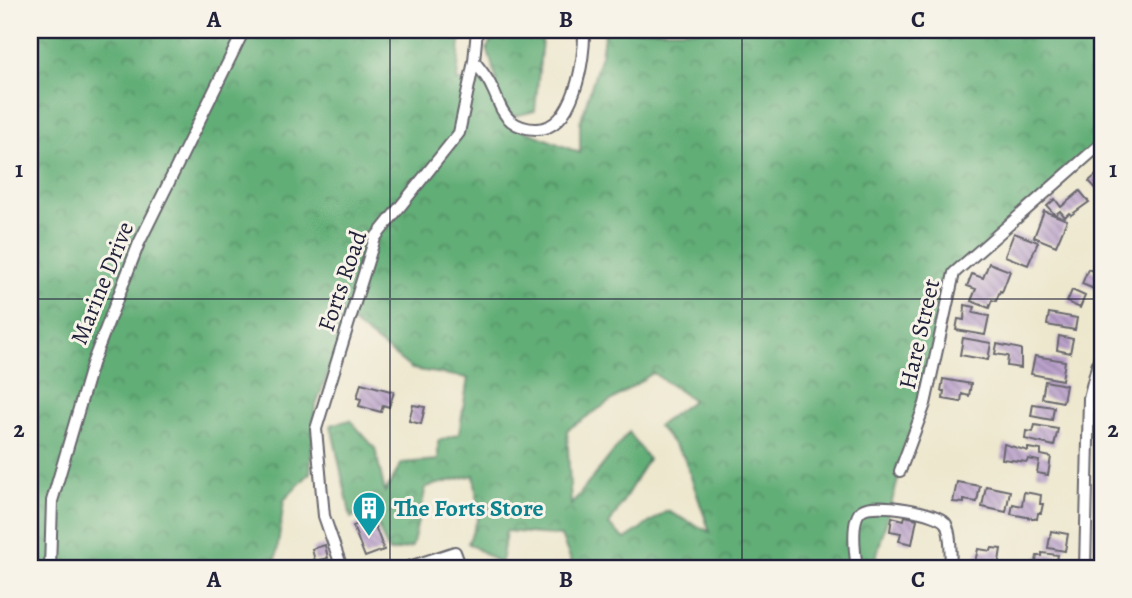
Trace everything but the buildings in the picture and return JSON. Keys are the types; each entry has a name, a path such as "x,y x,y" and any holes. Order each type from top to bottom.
{"street":[{"name":"Marine Drive","path":"50,568 52,501 97,352 139,243 244,30"},
{"name":"Forts Road","path":"342,568 324,516 316,429 375,238 459,133 474,61 477,30"},
{"path":"474,61 492,86 497,103 511,121 525,129 544,129 559,122 576,88 582,56 583,30"},
{"name":"Hare Street","path":"900,471 925,404 954,273 1102,143"},
{"path":"1085,568 1088,398 1102,347"},
{"path":"1088,398 1102,402"},
{"path":"857,568 856,519 862,510 874,506 940,518 946,525 951,568"},
{"path":"406,568 455,552 461,568"}],"green space":[{"path":"30,30 461,30 457,81 497,81 487,48 497,30 543,30 535,111 499,120 580,153 580,123 601,55 605,30 1102,30 1102,143 958,269 873,568 574,568 561,536 506,531 501,564 468,543 479,516 474,475 426,487 412,547 389,552 370,508 351,518 331,425 350,420 375,448 385,492 402,463 438,460 438,441 459,434 468,378 412,369 348,319 315,408 310,473 284,500 275,568 30,568","holes":["653,373 693,400 658,426 684,457 710,532 667,511 625,539 609,525 648,459 629,432 571,505 567,430"]}],"place":[{"name":"The Forts Store","path":"369,538"}]}
